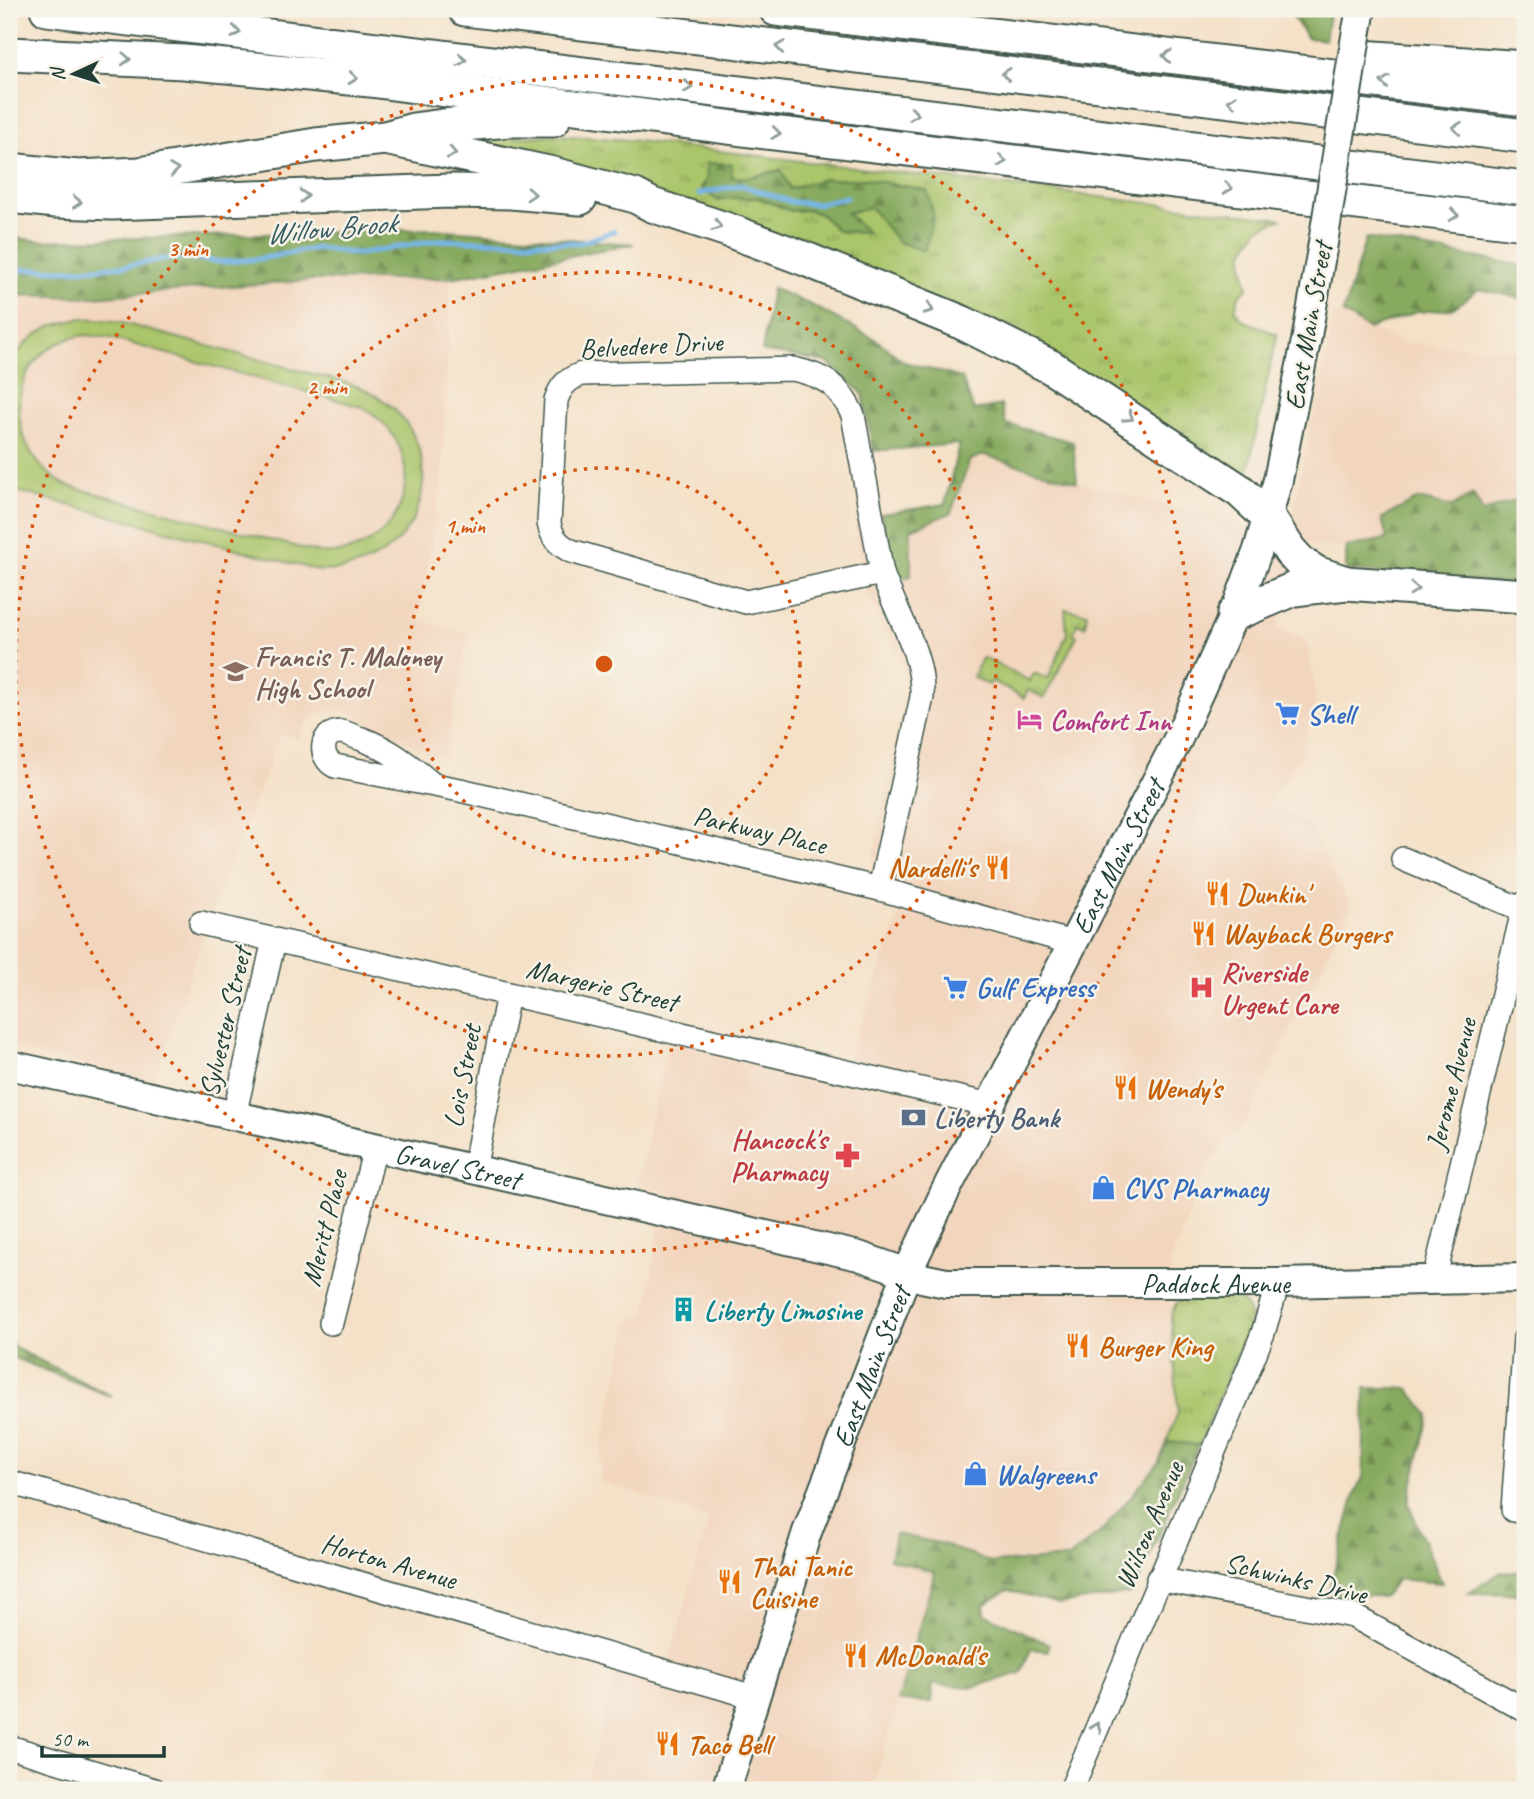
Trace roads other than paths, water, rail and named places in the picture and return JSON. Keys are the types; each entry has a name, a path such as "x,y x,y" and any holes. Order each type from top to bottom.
{"highway":[{"path":"47,9 1525,187"},
{"path":"465,9 1525,136"},
{"path":"776,9 1525,99"},
{"path":"1235,64 1290,52 1525,68"},
{"path":"9,54 171,61 308,73 1525,223"},
{"path":"9,170 78,177 139,174 316,145 385,138 414,130 509,120 580,121 668,129 709,124"},
{"path":"385,138 585,182 635,196 652,205 821,265 1000,340 1070,378 1217,475 1253,501 1268,517 1301,564 1315,573 1346,583"},
{"path":"9,196 102,203 479,191 569,197 635,206 652,205"},
{"path":"1234,614 1294,589 1346,583 1525,596"}],"main road":[{"name":"East Main Street","path":"726,1790 824,1483 907,1273 1177,741 1234,614 1258,550 1285,447 1322,249 1359,20"},
{"name":"Gravel Street","path":"9,1066 859,1256 907,1273"},
{"name":"Paddock Avenue","path":"907,1273 946,1283 1278,1283 1525,1278"}],"street":[{"name":"Belvedere Drive","path":"880,889 922,696 922,679 919,663 881,573 853,415 844,397 829,381 793,369 582,374 570,378 561,388 556,400 550,523 551,535 570,551 746,602 881,573"},
{"name":"Parkway Place","path":"431,783 880,889 1073,943"},
{"path":"1403,859 1524,906"},
{"name":"Jerome Avenue","path":"1434,1280 1524,906"},
{"name":"Margerie Street","path":"201,923 990,1105"},
{"name":"Sylvester Street","path":"234,1116 274,940"},
{"name":"Lois Street","path":"474,1170 508,994"},
{"name":"Meritt Place","path":"331,1323 375,1148"},
{"name":"Wilson Avenue","path":"1071,1790 1254,1356 1278,1283"},
{"path":"1513,1510 1525,1338"},
{"name":"Horton Avenue","path":"9,1482 754,1697"},
{"name":"Schwinks Drive","path":"1158,1579 1353,1616 1525,1710"},
{"path":"9,1747 154,1790"}],"waterway":[{"name":"Willow Brook","path":"699,194 741,185 791,202 817,204 847,197"},
{"name":"Willow Brook","path":"9,269 66,270 185,258 223,262 259,259 318,248 358,254 439,240 580,243 614,231"}],"place":[{"name":"Francis T. Maloney High School","path":"235,672"},
{"name":"Shell","path":"1287,714"},
{"name":"Comfort Inn","path":"1030,720"},
{"name":"Nardelli's","path":"997,867"},
{"name":"Dunkin'","path":"1217,893"},
{"name":"Wayback Burgers","path":"1203,933"},
{"name":"Gulf Express","path":"956,987"},
{"name":"Riverside Urgent Care","path":"1201,988"},
{"name":"Wendy's","path":"1125,1088"},
{"name":"Liberty Bank","path":"914,1117"},
{"name":"Hancock's Pharmacy","path":"847,1155"},
{"name":"CVS Pharmacy","path":"1104,1188"},
{"name":"Liberty Limosine","path":"684,1310"},
{"name":"Burger King","path":"1078,1346"},
{"name":"Walgreens","path":"976,1474"},
{"name":"Thai Tanic Cuisine","path":"730,1582"},
{"name":"McDonald's","path":"855,1655"},
{"name":"Taco Bell","path":"667,1744"}]}
